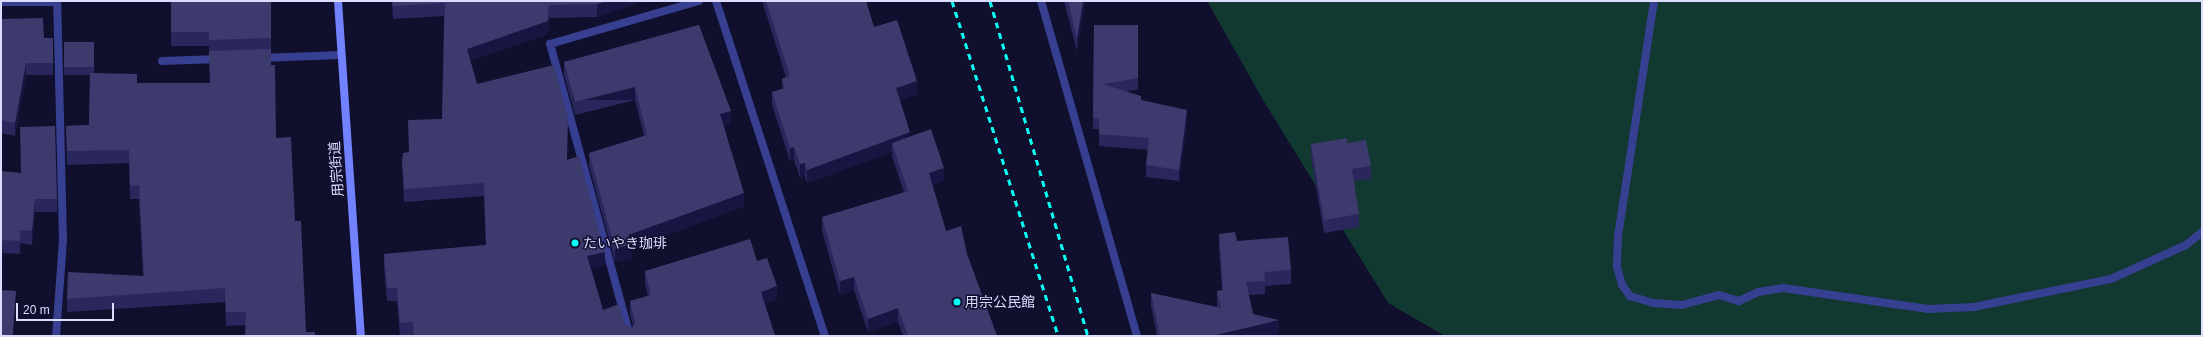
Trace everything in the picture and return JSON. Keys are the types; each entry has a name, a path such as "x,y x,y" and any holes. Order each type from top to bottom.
{"main road":[{"name":"用宗街道","path":"338,1 361,336"}],"street":[{"path":"630,336 550,44 699,1"},
{"path":"716,1 825,336"},
{"path":"1041,1 1137,336"},
{"path":"1654,1 1618,235 1617,267 1622,285 1630,296 1653,303 1682,305 1719,295 1739,301 1758,292 1783,288 1928,308 1974,307 2111,279 2186,245 2202,232"},
{"path":"1,2 57,2 63,240 56,336"},
{"path":"247,58 341,55"},
{"path":"162,61 232,58"}],"green space":[{"path":"1207,1 2202,1 2202,336 1445,336 1388,303 1263,100"}],"building":[{"path":"392,1 607,1 597,4 549,5 548,21 467,49 477,84 554,65 568,118 567,160 579,156 605,252 587,256 603,310 619,304 625,325 632,328 635,322 630,301 651,295 645,271 750,239 757,261 767,258 777,286 761,292 775,336 414,336 413,322 400,323 397,288 387,288 384,254 486,245 484,183 404,189 402,160 403,153 409,152 408,120 442,119 445,3 393,6"},
{"path":"766,1 866,1 874,27 897,20 917,81 896,88 910,132 807,170 805,163 800,164 794,147 790,148 772,92 785,88 782,79 790,76"},
{"path":"1068,1 1083,1 1077,39"},
{"path":"171,2 271,2 271,38 209,40 209,32 171,32"},
{"path":"43,18 44,38 53,38 53,63 26,63 15,123 1,120 1,19"},
{"path":"699,25 731,111 720,114 744,193 628,235 632,244 615,249 589,153 647,135 635,87 575,102 564,62"},
{"path":"1094,25 1138,25 1138,78 1103,84 1141,96 1141,100 1187,110 1179,170 1146,165 1149,138 1099,134 1099,118 1093,118"},
{"path":"64,42 94,42 94,67 64,67"},
{"path":"271,49 271,65 275,65 276,138 291,137 295,221 301,221 306,332 315,332 315,336 245,336 246,312 226,312 225,288 67,299 68,272 144,276 139,185 130,186 129,150 67,151 66,126 89,125 90,73 137,74 137,83 210,83 209,51"},
{"path":"55,126 57,199 35,199 32,231 20,230 20,241 3,240 1,266 1,171 21,173 20,127"},
{"path":"931,129 944,168 929,173 946,231 961,226 967,254 997,336 908,336 898,308 868,319 854,277 840,281 822,217 908,191 892,143"},
{"path":"1347,138 1347,143 1366,140 1371,166 1352,169 1359,214 1324,220 1311,144"},
{"path":"1235,232 1237,241 1288,237 1291,270 1264,272 1265,281 1246,282 1253,314 1279,320 1211,336 1160,336 1151,293 1221,308 1217,291 1223,290 1219,234"},
{"path":"1,290 16,291 13,336 1,336"}],"railway":[{"path":"952,1 1058,336"},
{"path":"990,1 1088,336"}],"place":[{"name":"たいやき珈琲","path":"575,243"},
{"name":"用宗公民館","path":"957,302"}]}
